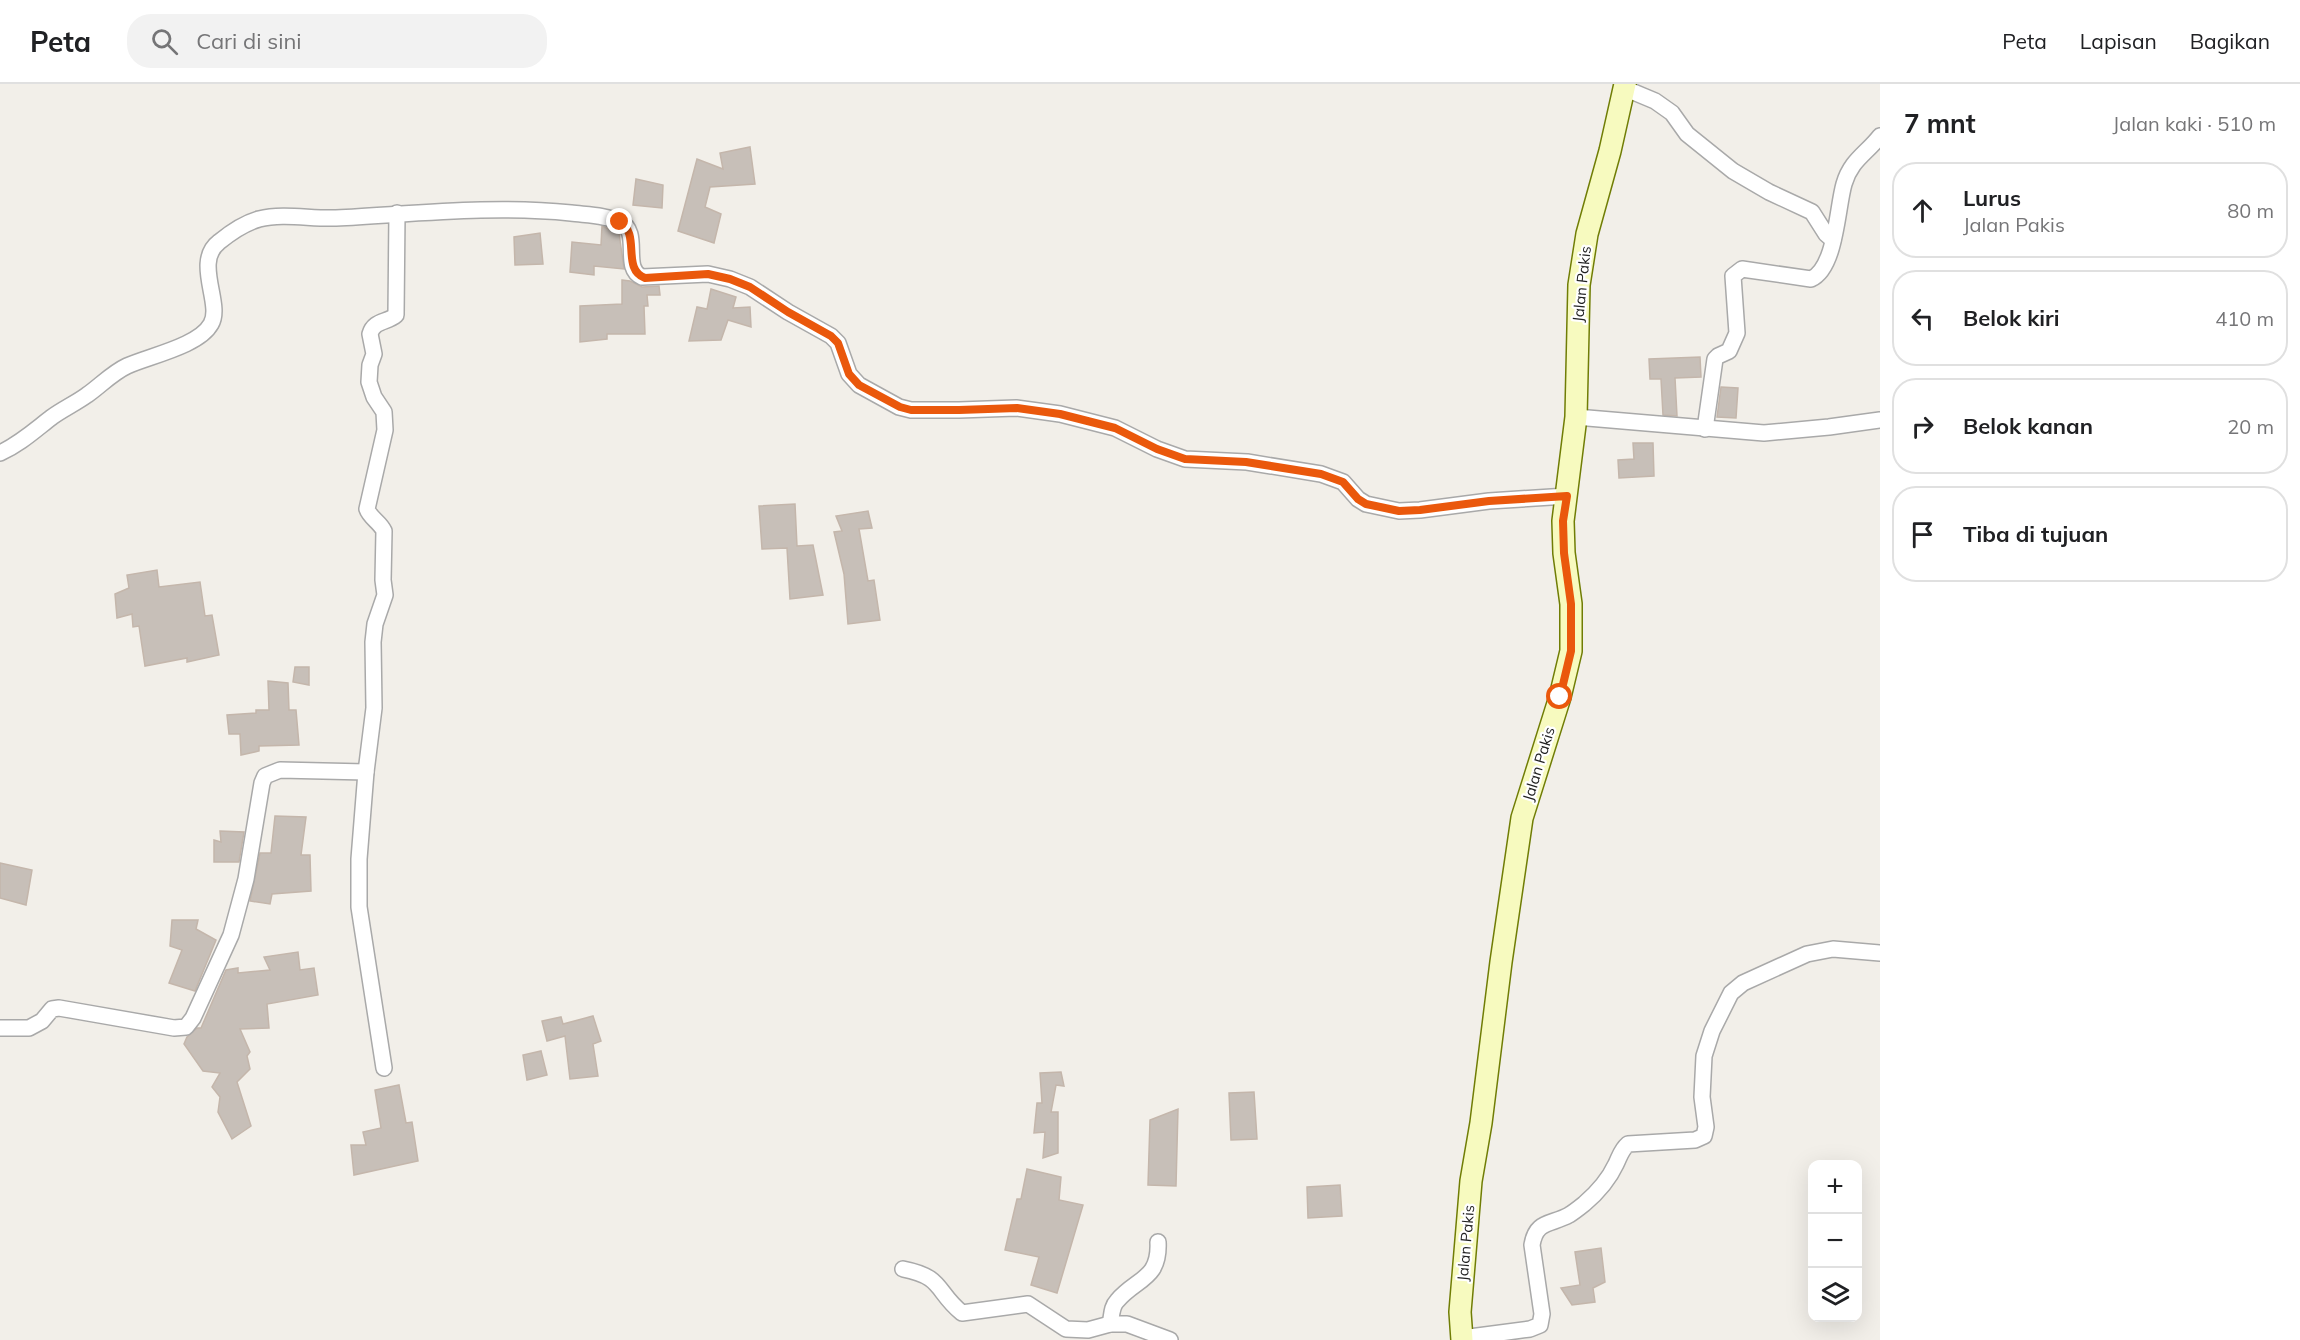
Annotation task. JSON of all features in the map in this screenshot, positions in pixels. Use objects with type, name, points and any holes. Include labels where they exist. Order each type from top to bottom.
[{"type":"street","points":[[1624,86],[1655,101],[1672,113],[1687,134],[1733,171],[1769,192],[1812,212],[1826,234],[1833,240]]},
{"type":"street","name":"Jalan Pakis","points":[[1462,1339],[1460,1312],[1470,1181],[1481,1123],[1522,818],[1560,697],[1571,651],[1571,604],[1563,521],[1576,417],[1579,285],[1587,234],[1610,151],[1624,86]]},
{"type":"street","points":[[1705,429],[1715,359],[1729,351],[1737,333],[1733,283],[1737,271],[1747,268],[1811,279],[1819,274],[1825,265],[1833,240],[1845,182],[1860,156],[1880,136]]},
{"type":"street","points":[[0,453],[14,447],[52,417],[126,367],[172,350],[207,329],[212,324],[213,314],[208,264],[210,255],[218,242],[243,226],[257,220],[280,216],[335,218],[397,213],[534,209],[610,218],[626,225],[630,232],[633,268],[638,275],[645,278],[708,274],[750,287],[831,336],[838,343],[849,374],[859,385],[900,407],[911,410],[1017,408],[1060,414],[1115,428],[1157,449],[1185,459],[1246,462],[1321,474],[1343,482],[1358,499],[1366,504],[1399,511],[1489,501],[1567,496]]},
{"type":"street","points":[[384,1068],[359,908],[359,859],[374,708],[373,642],[375,624],[385,595],[384,531],[369,516],[366,509],[386,430],[384,412],[374,397],[369,382],[370,365],[374,354],[370,334],[375,325],[396,315],[397,213]]},
{"type":"street","points":[[1576,417],[1764,432],[1829,428],[1880,420]]},
{"type":"street","points":[[0,1028],[29,1028],[42,1022],[49,1011],[55,1008],[174,1028],[186,1027],[194,1018],[231,935],[246,879],[265,776],[280,770],[366,772]]},
{"type":"street","points":[[1462,1339],[1530,1329],[1540,1325],[1542,1314],[1532,1245],[1534,1235],[1538,1228],[1568,1216],[1593,1195],[1601,1187],[1628,1144],[1695,1140],[1704,1136],[1706,1127],[1702,1097],[1704,1056],[1712,1031],[1731,993],[1743,983],[1807,954],[1833,949],[1880,953]]},
{"type":"street","points":[[1110,1324],[1113,1307],[1117,1300],[1143,1280],[1157,1263],[1158,1242]]},
{"type":"street","points":[[903,1269],[926,1275],[935,1281],[962,1313],[1028,1304],[1066,1329],[1084,1335],[1110,1324],[1126,1324],[1170,1340]]},
{"type":"building","points":[[750,147],[755,184],[710,187],[705,207],[721,214],[714,243],[678,231],[697,159],[723,169],[720,153]]},
{"type":"building","points":[[636,179],[663,185],[662,208],[633,205]]},
{"type":"building","points":[[602,226],[619,233],[624,269],[594,266],[594,275],[570,272],[572,242],[601,245]]},
{"type":"building","points":[[540,233],[543,264],[515,265],[514,237]]},
{"type":"building","points":[[622,280],[642,287],[659,286],[660,295],[647,295],[648,306],[644,306],[645,334],[607,334],[607,339],[580,342],[580,306],[622,304]]},
{"type":"building","points":[[711,289],[736,297],[733,308],[750,307],[751,327],[728,320],[721,340],[689,341],[697,307],[707,309]]},
{"type":"building","points":[[1700,357],[1701,377],[1675,378],[1677,416],[1663,415],[1661,379],[1650,379],[1649,359]]},
{"type":"building","points":[[1721,387],[1738,388],[1736,418],[1717,417]]},
{"type":"building","points":[[1633,443],[1653,443],[1654,476],[1619,478],[1618,460],[1634,459]]},
{"type":"building","points":[[795,504],[797,546],[813,545],[823,595],[790,599],[787,548],[762,549],[759,506]]},
{"type":"building","points":[[868,511],[872,528],[859,529],[868,581],[874,580],[880,620],[848,624],[844,574],[834,532],[842,531],[836,516]]},
{"type":"building","points":[[157,570],[159,587],[200,582],[205,616],[212,615],[219,655],[187,662],[187,658],[145,666],[139,626],[133,627],[132,614],[117,618],[115,594],[129,588],[127,575]]},
{"type":"building","points":[[295,667],[309,667],[309,685],[293,682]]},
{"type":"building","points":[[268,681],[288,683],[289,710],[296,710],[299,745],[259,746],[259,751],[241,755],[240,734],[229,734],[227,715],[269,710]]},
{"type":"building","points":[[275,816],[306,817],[301,855],[310,855],[311,891],[272,894],[270,904],[250,901],[260,853],[271,853]]},
{"type":"building","points":[[220,831],[244,832],[239,862],[214,862],[214,840],[221,842]]},
{"type":"building","points":[[0,863],[32,870],[26,905],[0,898]]},
{"type":"building","points":[[172,920],[198,920],[196,929],[216,940],[195,991],[169,983],[182,950],[170,946]]},
{"type":"building","points":[[298,952],[300,970],[314,968],[318,995],[267,1004],[269,1028],[240,1029],[250,1052],[247,1056],[250,1069],[237,1082],[251,1126],[232,1139],[218,1112],[220,1097],[212,1087],[220,1073],[203,1071],[184,1044],[187,1037],[197,1028],[201,1028],[226,970],[238,968],[238,973],[270,970],[264,957]]},
{"type":"building","points":[[593,1016],[601,1041],[593,1044],[598,1076],[570,1079],[565,1036],[547,1041],[542,1021],[561,1017],[563,1024]]},
{"type":"building","points":[[541,1051],[547,1075],[527,1080],[523,1055]]},
{"type":"building","points":[[1061,1072],[1064,1086],[1056,1085],[1051,1112],[1058,1112],[1058,1153],[1043,1158],[1045,1132],[1034,1133],[1037,1103],[1042,1103],[1040,1073]]},
{"type":"building","points":[[399,1085],[406,1123],[412,1122],[418,1161],[354,1175],[351,1145],[366,1145],[363,1132],[381,1128],[375,1090]]},
{"type":"building","points":[[1254,1092],[1257,1139],[1231,1140],[1229,1093]]},
{"type":"building","points":[[1178,1109],[1176,1186],[1148,1185],[1150,1120]]},
{"type":"building","points":[[1027,1169],[1061,1177],[1059,1200],[1083,1205],[1057,1293],[1031,1285],[1039,1257],[1005,1250],[1017,1199],[1021,1199]]},
{"type":"building","points":[[1340,1185],[1342,1216],[1308,1218],[1307,1187]]},
{"type":"building","points":[[1601,1248],[1605,1282],[1593,1288],[1595,1302],[1572,1305],[1561,1288],[1580,1285],[1575,1252]]},
{"type":"route","points":[[620,222],[626,225],[630,232],[633,268],[638,275],[645,278],[708,274],[750,287],[831,336],[838,343],[849,374],[859,385],[900,407],[911,410],[1017,408],[1089,420],[1115,428],[1157,449],[1185,459],[1246,462],[1321,474],[1343,482],[1358,499],[1366,504],[1399,511],[1489,501],[1567,496],[1563,521],[1564,553],[1571,604],[1571,651],[1560,697]]}]
